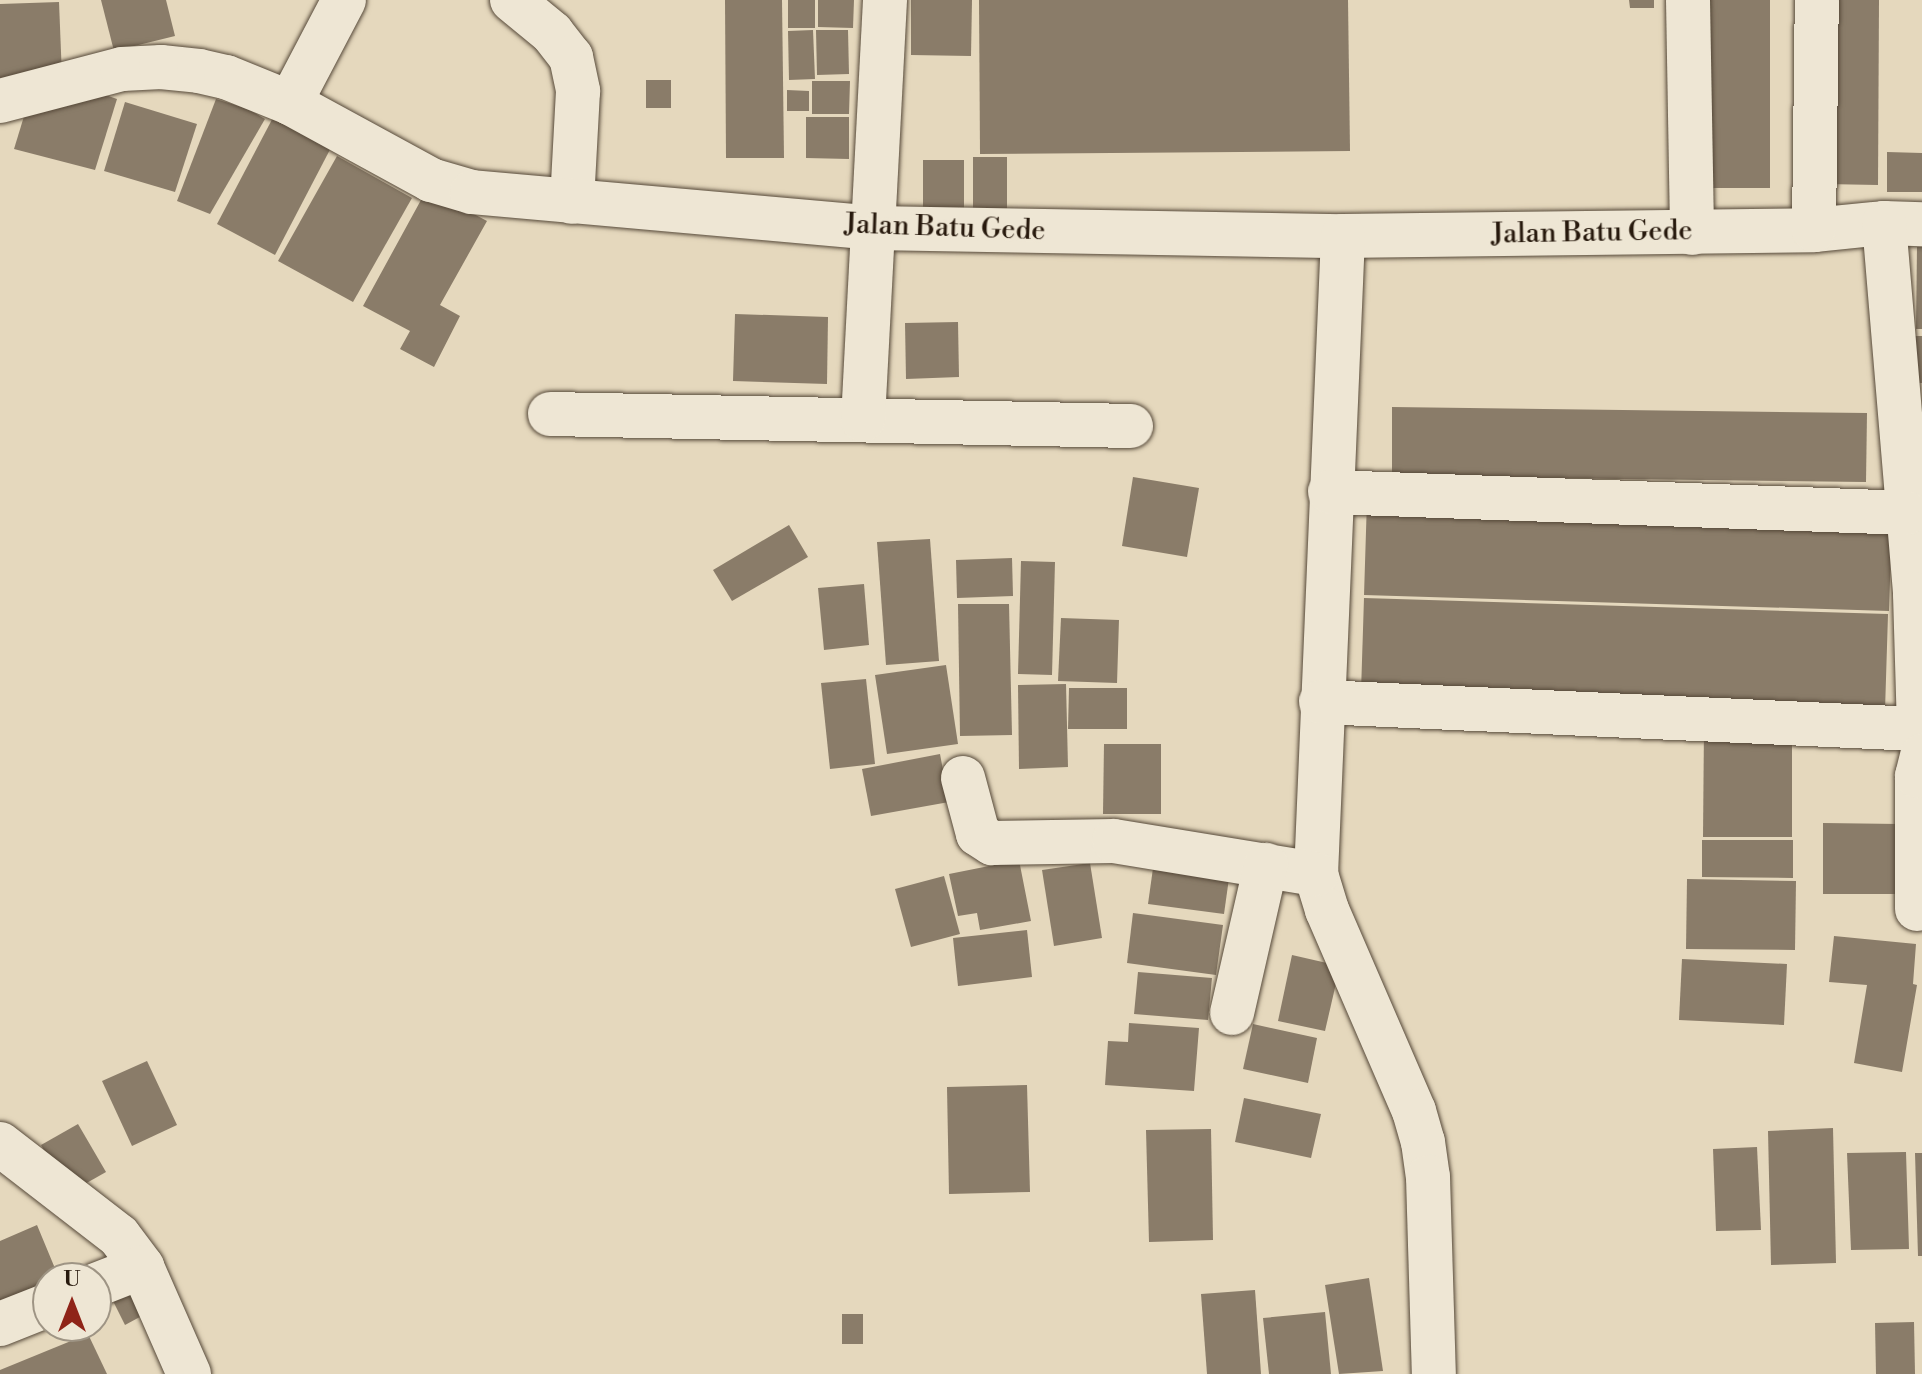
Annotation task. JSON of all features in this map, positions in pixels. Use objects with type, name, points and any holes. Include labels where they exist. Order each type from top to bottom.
[{"type":"street","points":[[290,103],[344,0]]},
{"type":"street","points":[[512,0],[552,33],[571,57],[578,91],[572,202]]},
{"type":"street","points":[[863,420],[885,0]]},
{"type":"street","points":[[1688,0],[1692,233]]},
{"type":"street","points":[[1814,230],[1817,0]]},
{"type":"street","name":"Jalan Batu Gede","points":[[0,101],[122,69],[161,67],[226,77],[290,103],[431,180],[472,192],[873,228],[1343,236],[1692,233],[1814,230],[1903,223]]},
{"type":"street","points":[[1903,223],[1907,513],[1918,594],[1921,741],[1917,776],[1917,909]]},
{"type":"street","points":[[1343,236],[1316,874],[1327,910],[1414,1111],[1423,1142],[1428,1177],[1434,1374]]},
{"type":"street","points":[[550,414],[1131,426]]},
{"type":"street","points":[[1330,492],[1907,513]]},
{"type":"street","points":[[1321,702],[1921,741]]},
{"type":"street","points":[[963,778],[978,834],[983,841],[1114,841],[1316,874]]},
{"type":"street","points":[[1232,1013],[1266,865]]},
{"type":"street","points":[[0,1144],[119,1236],[142,1267],[189,1374]]},
{"type":"street","points":[[112,1279],[142,1267]]},
{"type":"street","points":[[0,1324],[32,1311]]},
{"type":"building","points":[[101,0],[166,0],[175,36],[114,51]]},
{"type":"building","points":[[725,0],[782,0],[784,158],[726,158]]},
{"type":"building","points":[[788,0],[815,0],[815,28],[788,28]]},
{"type":"building","points":[[818,0],[854,0],[853,28],[818,27]]},
{"type":"building","points":[[911,0],[972,0],[971,56],[911,55]]},
{"type":"building","points":[[979,0],[1348,0],[1350,151],[980,154]]},
{"type":"building","points":[[1629,0],[1654,0],[1654,8],[1630,8]]},
{"type":"building","points":[[1698,0],[1770,0],[1770,188],[1698,188]]},
{"type":"building","points":[[1826,0],[1879,0],[1878,185],[1825,184]]},
{"type":"building","points":[[59,2],[62,77],[0,80],[0,4]]},
{"type":"building","points":[[813,30],[815,79],[789,80],[788,31]]},
{"type":"building","points":[[816,30],[848,30],[849,74],[817,75]]},
{"type":"building","points":[[646,80],[671,80],[671,108],[646,108]]},
{"type":"building","points":[[812,81],[850,81],[849,114],[812,114]]},
{"type":"building","points":[[787,90],[809,91],[809,111],[787,111]]},
{"type":"building","points":[[94,91],[117,99],[95,170],[14,149],[25,113]]},
{"type":"building","points":[[216,99],[248,109],[265,119],[210,214],[177,201]]},
{"type":"building","points":[[125,102],[197,124],[175,192],[104,171]]},
{"type":"building","points":[[277,110],[335,140],[275,255],[217,224]]},
{"type":"building","points":[[806,117],[849,117],[849,159],[806,158]]},
{"type":"building","points":[[1887,152],[1922,153],[1922,192],[1887,192]]},
{"type":"building","points":[[337,156],[412,198],[353,302],[278,261]]},
{"type":"building","points":[[973,157],[1007,157],[1007,210],[973,210]]},
{"type":"building","points":[[923,160],[964,160],[964,210],[923,210]]},
{"type":"building","points":[[427,189],[487,221],[440,305],[460,316],[434,367],[400,349],[410,331],[363,306]]},
{"type":"building","points":[[1917,247],[1922,247],[1922,329],[1916,329]]},
{"type":"building","points":[[735,314],[828,317],[827,384],[733,381]]},
{"type":"building","points":[[958,322],[959,377],[906,379],[905,323]]},
{"type":"building","points":[[1910,336],[1922,336],[1922,383],[1911,383]]},
{"type":"building","points":[[1392,407],[1867,413],[1866,482],[1392,476]]},
{"type":"building","points":[[1133,477],[1199,488],[1187,557],[1122,546]]},
{"type":"building","points":[[1367,499],[1892,517],[1889,611],[1364,595]]},
{"type":"building","points":[[789,525],[808,557],[732,601],[713,570]]},
{"type":"building","points":[[930,539],[939,661],[886,665],[877,542]]},
{"type":"building","points":[[1012,558],[1013,596],[957,598],[956,560]]},
{"type":"building","points":[[1021,561],[1055,562],[1052,675],[1018,674]]},
{"type":"building","points":[[864,584],[869,645],[824,650],[818,588]]},
{"type":"building","points":[[1364,598],[1888,614],[1885,710],[1361,692]]},
{"type":"building","points":[[958,604],[1009,604],[1012,735],[960,736]]},
{"type":"building","points":[[1061,618],[1119,620],[1117,683],[1058,681]]},
{"type":"building","points":[[946,665],[958,744],[887,754],[875,675]]},
{"type":"building","points":[[866,679],[875,764],[830,769],[821,683]]},
{"type":"building","points":[[1066,684],[1068,767],[1019,769],[1018,685]]},
{"type":"building","points":[[1069,688],[1127,688],[1127,729],[1068,729]]},
{"type":"building","points":[[1704,726],[1792,726],[1792,837],[1703,837]]},
{"type":"building","points":[[1104,744],[1161,744],[1161,814],[1103,814]]},
{"type":"building","points":[[940,754],[949,802],[871,816],[862,769]]},
{"type":"building","points":[[1823,823],[1899,824],[1898,894],[1823,894]]},
{"type":"building","points":[[1702,840],[1793,840],[1793,878],[1702,877]]},
{"type":"building","points":[[1019,860],[1031,921],[980,930],[977,913],[958,916],[949,874]]},
{"type":"building","points":[[1154,861],[1230,871],[1224,914],[1148,904]]},
{"type":"building","points":[[1090,863],[1102,938],[1054,946],[1042,870]]},
{"type":"building","points":[[944,876],[960,934],[911,947],[895,889]]},
{"type":"building","points":[[1687,879],[1796,881],[1795,950],[1686,949]]},
{"type":"building","points":[[1133,913],[1223,925],[1216,975],[1127,963]]},
{"type":"building","points":[[1027,930],[1032,977],[958,986],[953,938]]},
{"type":"building","points":[[1834,936],[1916,944],[1913,984],[1917,985],[1902,1072],[1854,1063],[1867,985],[1829,982]]},
{"type":"building","points":[[1292,955],[1340,966],[1325,1031],[1278,1021]]},
{"type":"building","points":[[1682,959],[1787,964],[1784,1025],[1679,1020]]},
{"type":"building","points":[[1138,972],[1212,978],[1208,1020],[1134,1014]]},
{"type":"building","points":[[1129,1023],[1199,1028],[1194,1091],[1105,1085],[1108,1041],[1128,1042]]},
{"type":"building","points":[[1253,1024],[1317,1038],[1308,1083],[1243,1069]]},
{"type":"building","points":[[147,1061],[177,1125],[132,1146],[102,1081]]},
{"type":"building","points":[[1027,1085],[1030,1192],[949,1194],[947,1087]]},
{"type":"building","points":[[1244,1098],[1321,1114],[1311,1158],[1235,1142]]},
{"type":"building","points":[[78,1124],[106,1172],[69,1193],[41,1145]]},
{"type":"building","points":[[1833,1128],[1836,1263],[1771,1265],[1768,1131]]},
{"type":"building","points":[[1211,1129],[1213,1240],[1149,1242],[1146,1130]]},
{"type":"building","points":[[1757,1147],[1761,1230],[1716,1231],[1713,1149]]},
{"type":"building","points":[[1906,1152],[1909,1249],[1851,1250],[1847,1153]]},
{"type":"building","points":[[1915,1153],[1922,1153],[1922,1256],[1918,1256]]},
{"type":"building","points":[[37,1225],[52,1262],[32,1262],[32,1298],[0,1311],[0,1241]]},
{"type":"building","points":[[131,1278],[149,1312],[125,1325],[112,1299],[112,1287]]},
{"type":"building","points":[[1369,1278],[1383,1371],[1339,1374],[1325,1285]]},
{"type":"building","points":[[1255,1290],[1261,1374],[1207,1374],[1201,1294]]},
{"type":"building","points":[[1325,1312],[1331,1374],[1269,1374],[1263,1318]]},
{"type":"building","points":[[842,1314],[863,1314],[863,1344],[842,1344]]},
{"type":"building","points":[[1914,1322],[1915,1374],[1876,1374],[1875,1323]]},
{"type":"building","points":[[68,1342],[92,1342],[107,1374],[0,1374],[0,1370]]}]
